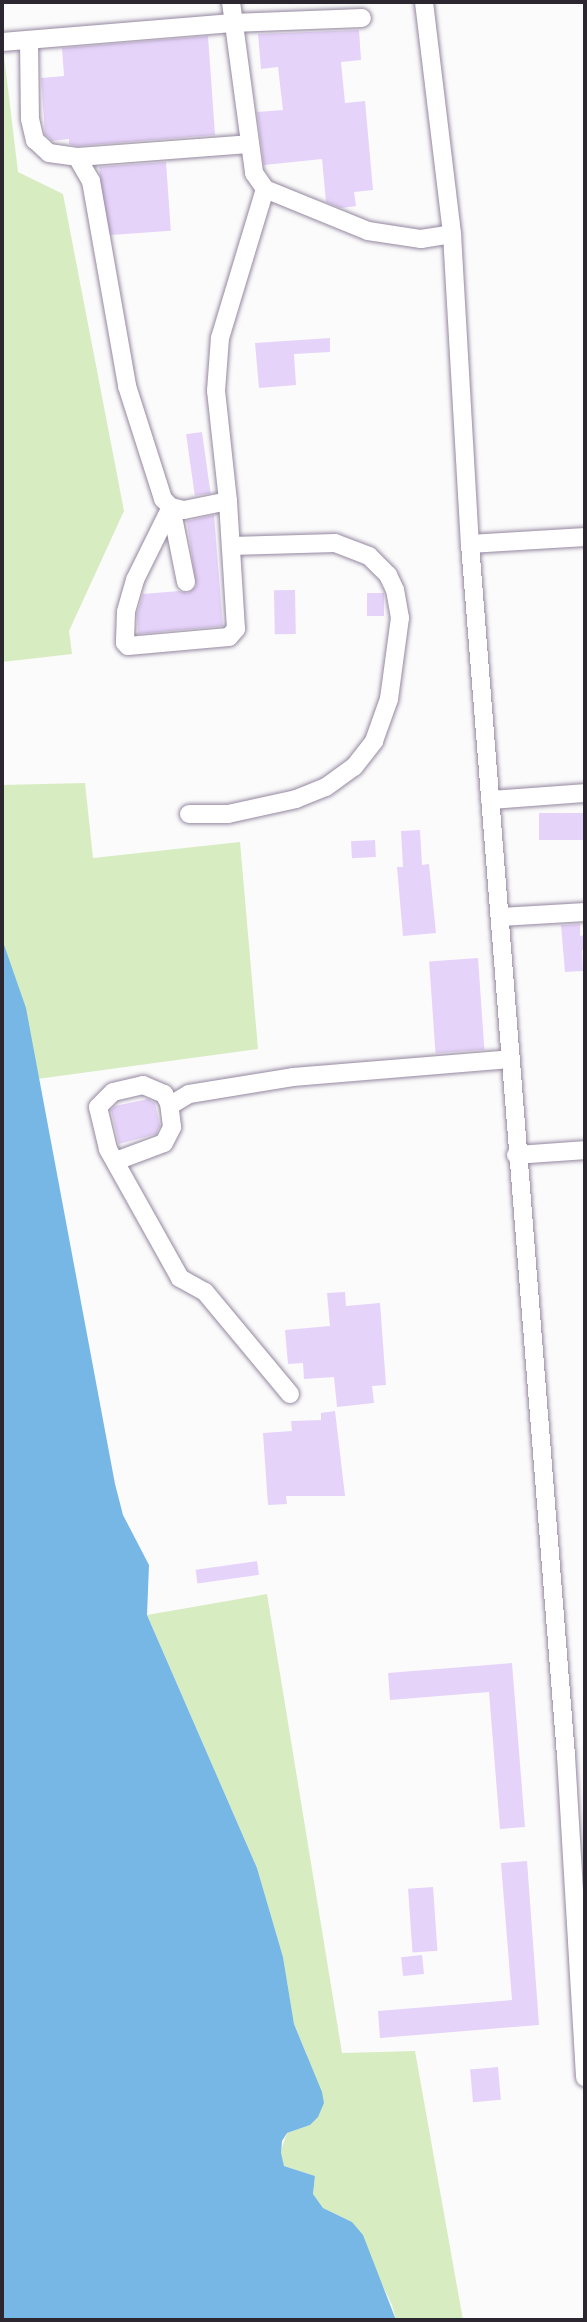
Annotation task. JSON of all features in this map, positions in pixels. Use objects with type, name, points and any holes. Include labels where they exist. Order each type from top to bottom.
[{"type":"street","points":[[230,2],[254,173],[265,189],[368,231],[421,239],[452,234]]},
{"type":"street","points":[[424,2],[452,234],[470,544],[501,917],[516,1155],[566,1756],[585,2077]]},
{"type":"street","points":[[2,42],[232,23],[362,18]]},
{"type":"street","points":[[29,41],[30,119],[35,140],[49,153],[77,157],[250,144]]},
{"type":"street","points":[[77,157],[91,181],[127,386],[163,499],[171,507],[184,510],[228,501]]},
{"type":"street","points":[[171,507],[135,580],[122,640],[128,646],[229,637],[236,629],[228,501],[216,391],[220,338],[265,189]]},
{"type":"street","points":[[171,507],[186,582]]},
{"type":"street","points":[[470,544],[585,537]]},
{"type":"street","points":[[189,814],[228,814],[296,799],[326,787],[354,767],[374,741],[391,685],[400,618],[395,590],[388,575],[369,556],[335,543],[231,546]]},
{"type":"street","points":[[490,800],[585,793]]},
{"type":"street","points":[[501,917],[585,912]]},
{"type":"street","points":[[169,1102],[174,1103],[189,1094],[293,1077],[510,1059]]},
{"type":"street","points":[[116,1161],[164,1143],[172,1127],[169,1102],[164,1094],[143,1085],[113,1092],[98,1107],[108,1149],[180,1278],[205,1292],[290,1394]]},
{"type":"street","points":[[516,1155],[585,1150]]},
{"type":"green space","points":[[2,39],[18,172],[63,194],[124,511],[69,631],[72,654],[2,662]]},
{"type":"green space","points":[[85,783],[93,858],[240,842],[258,1049],[37,1079],[33,1046],[2,939],[2,785]]},
{"type":"green space","points":[[267,1594],[342,2053],[415,2051],[463,2320],[396,2320],[392,2305],[352,2222],[323,2208],[313,2194],[315,2176],[284,2166],[280,2153],[287,2133],[310,2125],[307,2055],[294,2024],[283,1957],[257,1868],[147,1615]]},
{"type":"water","points":[[2,939],[26,1008],[115,1484],[123,1515],[149,1565],[147,1615],[257,1868],[283,1957],[294,2024],[322,2092],[324,2103],[318,2117],[310,2125],[287,2133],[282,2141],[284,2166],[315,2176],[313,2194],[323,2208],[352,2222],[363,2235],[396,2320],[2,2320]]},
{"type":"building","points":[[359,30],[361,60],[341,62],[345,103],[365,101],[373,190],[354,192],[356,206],[341,208],[326,202],[322,159],[264,165],[257,112],[283,110],[278,67],[261,69],[258,34]]},
{"type":"building","points":[[208,36],[215,135],[77,146],[69,144],[69,139],[52,141],[45,134],[41,78],[64,76],[62,48]]},
{"type":"building","points":[[166,162],[171,231],[104,236],[99,167]]},
{"type":"building","points":[[330,338],[330,352],[294,354],[296,385],[259,388],[255,343]]},
{"type":"building","points":[[202,432],[211,493],[195,496],[186,434]]},
{"type":"building","points":[[214,515],[223,626],[138,634],[137,614],[143,594],[179,591],[188,593],[196,586],[187,521]]},
{"type":"building","points":[[274,590],[295,590],[296,634],[275,634]]},
{"type":"building","points":[[367,593],[384,593],[384,616],[367,616]]},
{"type":"building","points":[[539,813],[585,813],[585,840],[539,840]]},
{"type":"building","points":[[420,830],[422,865],[429,864],[436,933],[403,936],[397,867],[403,867],[401,831]]},
{"type":"building","points":[[375,840],[376,857],[352,858],[351,841]]},
{"type":"building","points":[[580,924],[580,936],[585,935],[585,950],[582,950],[583,971],[565,972],[561,925]]},
{"type":"building","points":[[478,958],[484,1050],[436,1053],[429,961]]},
{"type":"building","points":[[148,1099],[155,1103],[160,1126],[156,1134],[119,1144],[111,1110],[115,1106]]},
{"type":"building","points":[[345,1292],[346,1306],[380,1303],[386,1385],[372,1386],[374,1403],[337,1407],[334,1377],[304,1379],[303,1363],[288,1364],[285,1330],[330,1326],[327,1293]]},
{"type":"building","points":[[335,1411],[345,1496],[286,1496],[287,1504],[268,1505],[263,1433],[292,1431],[291,1421],[321,1420],[321,1413]]},
{"type":"building","points":[[257,1561],[259,1575],[198,1583],[196,1570]]},
{"type":"building","points":[[512,1663],[525,1827],[500,1829],[489,1692],[390,1700],[388,1673]]},
{"type":"building","points":[[527,1861],[539,2025],[380,2038],[378,2011],[512,2000],[501,1863]]},
{"type":"building","points":[[433,1887],[437,1951],[413,1953],[408,1889]]},
{"type":"building","points":[[422,1955],[424,1974],[403,1976],[401,1957]]},
{"type":"building","points":[[498,2067],[501,2100],[473,2102],[470,2069]]}]
